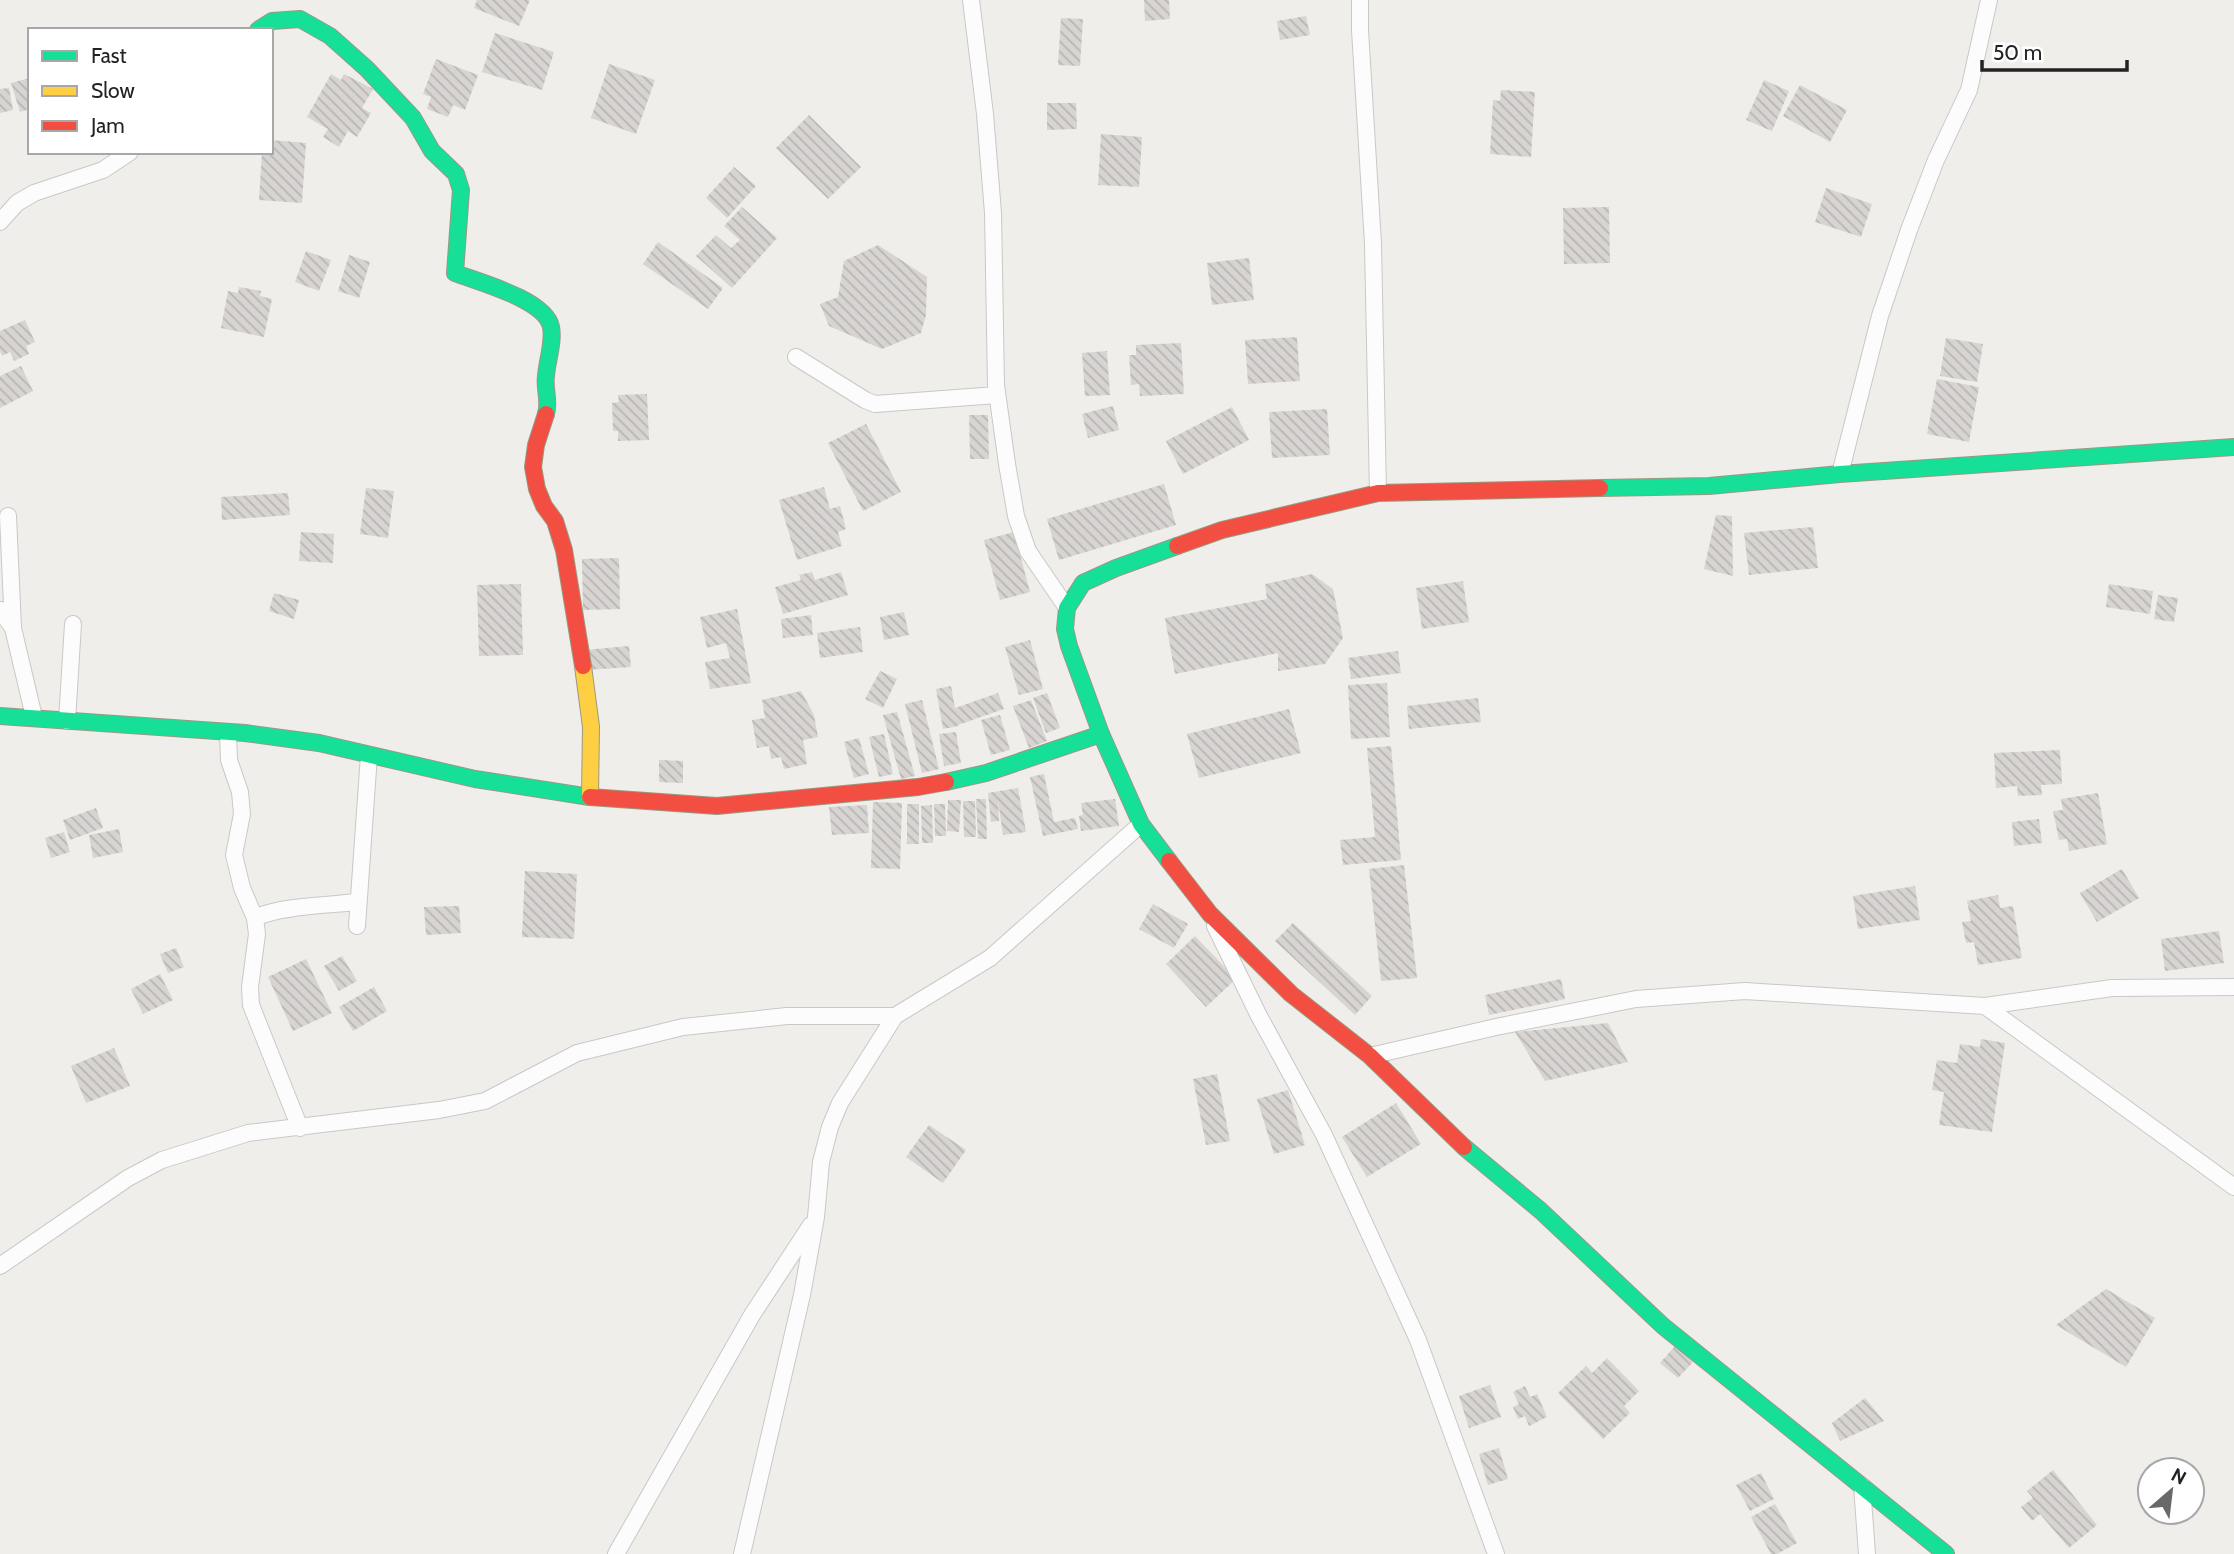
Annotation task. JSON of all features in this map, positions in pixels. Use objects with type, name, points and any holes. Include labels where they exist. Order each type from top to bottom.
[{"type":"street","points":[[971,0],[985,114],[993,213],[997,395],[1014,503],[1028,551],[1067,608]]},
{"type":"street","points":[[1360,0],[1360,43],[1373,244],[1378,493]]},
{"type":"street","points":[[1839,474],[1880,316],[1936,160],[1969,90],[1989,0]]},
{"type":"street","points":[[261,28],[272,21],[299,19],[330,36],[368,69],[412,118],[432,151],[456,174],[461,190],[455,273],[523,299],[547,315],[552,329],[545,380],[548,407],[536,445],[533,467],[537,489],[544,506],[555,521],[564,550],[581,646],[591,727],[590,797]]},
{"type":"street","points":[[0,222],[17,203],[34,193],[103,170],[127,154]]},
{"type":"street","points":[[796,357],[865,400],[876,404],[997,395]]},
{"type":"street","points":[[1946,1554],[1664,1326],[1541,1212],[1450,1135],[1370,1056],[1291,994],[1210,914],[1141,824],[1101,734],[1069,646],[1065,629],[1067,608],[1083,583],[1116,568],[1222,530],[1378,493],[1709,486],[1839,474],[2234,447]]},
{"type":"street","points":[[8,516],[13,628],[34,716]]},
{"type":"street","points":[[0,610],[13,628]]},
{"type":"street","points":[[67,721],[73,624]]},
{"type":"street","points":[[0,716],[34,716],[67,721],[228,732],[319,743],[475,779],[590,797],[717,806],[918,787],[986,773],[1101,734]]},
{"type":"street","points":[[228,732],[229,760],[240,792],[242,814],[234,855],[242,888],[255,918],[257,934],[250,987],[251,1005],[299,1128]]},
{"type":"street","points":[[357,926],[369,755]]},
{"type":"street","points":[[742,1554],[802,1295],[816,1217],[821,1162],[830,1127],[840,1103],[895,1016],[990,958],[1141,824]]},
{"type":"street","points":[[255,918],[264,914],[358,902]]},
{"type":"street","points":[[1210,914],[1259,1016],[1324,1136],[1418,1340],[1496,1554]]},
{"type":"street","points":[[1370,1056],[1636,999],[1745,991],[1985,1006],[2112,988],[2234,986]]},
{"type":"street","points":[[1985,1006],[2234,1187]]},
{"type":"street","points":[[0,1266],[128,1178],[162,1160],[248,1133],[439,1110],[485,1101],[577,1053],[683,1027],[787,1016],[895,1016]]},
{"type":"street","points":[[616,1554],[752,1315],[816,1217]]},
{"type":"street","points":[[1862,1486],[1867,1554]]},
{"type":"building","points":[[477,0],[530,0],[519,26],[474,8]]},
{"type":"building","points":[[1144,0],[1169,0],[1170,19],[1145,21]]},
{"type":"building","points":[[1306,16],[1310,35],[1280,40],[1277,21]]},
{"type":"building","points":[[1061,18],[1083,19],[1080,66],[1058,65]]},
{"type":"building","points":[[495,33],[554,52],[542,90],[482,72]]},
{"type":"building","points":[[436,59],[478,75],[465,110],[453,105],[448,117],[427,109],[431,97],[423,94]]},
{"type":"building","points":[[609,64],[655,80],[636,134],[591,118]]},
{"type":"building","points":[[331,74],[341,80],[344,74],[373,89],[362,108],[371,113],[357,137],[348,131],[339,147],[323,137],[328,129],[307,117]]},
{"type":"building","points":[[28,79],[28,110],[20,112],[11,83]]},
{"type":"building","points":[[1764,80],[1789,91],[1772,131],[1746,120]]},
{"type":"building","points":[[1800,85],[1847,110],[1830,142],[1783,116]]},
{"type":"building","points":[[9,88],[13,110],[0,113],[0,89]]},
{"type":"building","points":[[1501,90],[1535,92],[1531,157],[1490,154],[1493,100],[1500,101]]},
{"type":"building","points":[[1047,103],[1076,103],[1077,129],[1047,130]]},
{"type":"building","points":[[809,115],[861,167],[828,199],[776,148]]},
{"type":"building","points":[[1101,134],[1142,137],[1139,187],[1098,185]]},
{"type":"building","points":[[273,140],[306,143],[302,203],[259,200],[262,154],[273,154]]},
{"type":"building","points":[[734,167],[756,186],[727,218],[706,198]]},
{"type":"building","points":[[1826,188],[1872,204],[1861,237],[1815,222]]},
{"type":"building","points":[[742,207],[777,238],[732,288],[696,256],[716,235],[731,248],[740,240],[724,226]]},
{"type":"building","points":[[1609,207],[1610,263],[1564,264],[1563,208]]},
{"type":"building","points":[[658,242],[723,288],[708,309],[643,264]]},
{"type":"building","points":[[878,245],[927,277],[926,315],[921,333],[882,349],[829,326],[820,304],[838,297],[844,261]]},
{"type":"building","points":[[306,251],[331,260],[319,291],[295,282]]},
{"type":"building","points":[[349,255],[370,262],[359,298],[338,291]]},
{"type":"building","points":[[1249,258],[1254,300],[1212,305],[1207,263]]},
{"type":"building","points":[[239,287],[261,291],[260,296],[272,299],[264,337],[221,328],[228,291],[238,293]]},
{"type":"building","points":[[25,320],[35,342],[26,346],[29,354],[14,361],[10,352],[2,356],[0,331]]},
{"type":"building","points":[[1297,337],[1300,381],[1248,384],[1245,340]]},
{"type":"building","points":[[1946,338],[1983,344],[1977,382],[1940,376]]},
{"type":"building","points":[[1181,343],[1184,394],[1140,396],[1139,384],[1131,385],[1129,355],[1136,355],[1136,345]]},
{"type":"building","points":[[1107,351],[1110,395],[1085,396],[1082,353]]},
{"type":"building","points":[[21,366],[33,391],[0,408],[0,376]]},
{"type":"building","points":[[1937,379],[1979,387],[1969,442],[1927,434]]},
{"type":"building","points":[[647,394],[649,440],[618,441],[618,431],[613,431],[612,403],[619,402],[618,395]]},
{"type":"building","points":[[1113,406],[1119,430],[1088,438],[1082,414]]},
{"type":"building","points":[[1232,407],[1249,440],[1183,474],[1166,441]]},
{"type":"building","points":[[1327,409],[1330,455],[1272,458],[1269,412]]},
{"type":"building","points":[[969,415],[988,415],[989,459],[970,459]]},
{"type":"building","points":[[866,424],[901,492],[863,511],[828,443]]},
{"type":"building","points":[[1164,484],[1176,525],[1059,560],[1047,519]]},
{"type":"building","points":[[824,487],[830,509],[840,506],[846,529],[838,532],[842,546],[797,560],[779,500]]},
{"type":"building","points":[[366,488],[394,491],[388,538],[360,534]]},
{"type":"building","points":[[288,493],[290,515],[222,520],[221,497]]},
{"type":"building","points":[[1716,515],[1732,516],[1733,576],[1704,569]]},
{"type":"building","points":[[1813,527],[1818,568],[1749,575],[1744,533]]},
{"type":"building","points":[[301,532],[334,534],[333,563],[299,561]]},
{"type":"building","points":[[1014,532],[1030,592],[1000,600],[984,540]]},
{"type":"building","points":[[619,558],[620,609],[583,610],[582,559]]},
{"type":"building","points":[[812,572],[815,580],[841,572],[848,595],[783,614],[775,587],[801,580],[799,575]]},
{"type":"building","points":[[1312,574],[1333,589],[1343,638],[1325,664],[1278,671],[1278,653],[1175,674],[1165,618],[1267,599],[1265,584]]},
{"type":"building","points":[[1463,581],[1469,622],[1422,629],[1416,588]]},
{"type":"building","points":[[521,584],[523,655],[479,656],[477,585]]},
{"type":"building","points":[[2109,584],[2153,591],[2150,614],[2106,607]]},
{"type":"building","points":[[274,593],[299,600],[294,619],[269,611]]},
{"type":"building","points":[[2158,595],[2178,598],[2174,622],[2154,619]]},
{"type":"building","points":[[737,609],[751,683],[710,689],[705,662],[730,658],[726,643],[707,648],[700,617]]},
{"type":"building","points":[[904,612],[909,635],[884,640],[880,617]]},
{"type":"building","points":[[811,615],[813,635],[783,638],[781,619]]},
{"type":"building","points":[[860,627],[863,652],[820,658],[817,633]]},
{"type":"building","points":[[1030,640],[1043,689],[1019,695],[1005,647]]},
{"type":"building","points":[[629,646],[631,667],[586,670],[584,650]]},
{"type":"building","points":[[1398,651],[1401,673],[1351,679],[1348,658]]},
{"type":"building","points":[[880,671],[897,679],[883,708],[865,699]]},
{"type":"building","points":[[1387,683],[1390,737],[1351,739],[1348,685]]},
{"type":"building","points":[[951,686],[955,708],[998,693],[1004,709],[943,729],[936,689]]},
{"type":"building","points":[[801,691],[814,715],[818,737],[803,740],[807,764],[784,769],[781,757],[771,759],[769,746],[757,748],[752,720],[765,718],[762,700]]},
{"type":"building","points":[[1047,693],[1060,728],[1046,733],[1033,698]]},
{"type":"building","points":[[1478,698],[1481,722],[1409,729],[1407,706]]},
{"type":"building","points":[[922,700],[939,769],[922,773],[905,704]]},
{"type":"building","points":[[1031,700],[1047,741],[1029,748],[1013,706]]},
{"type":"building","points":[[1289,709],[1301,753],[1199,778],[1187,734]]},
{"type":"building","points":[[897,712],[915,776],[901,779],[883,715]]},
{"type":"building","points":[[1000,715],[1010,750],[991,755],[981,720]]},
{"type":"building","points":[[956,732],[961,763],[944,766],[939,734]]},
{"type":"building","points":[[884,734],[893,774],[879,777],[869,737]]},
{"type":"building","points":[[859,738],[869,774],[854,778],[844,742]]},
{"type":"building","points":[[1391,746],[1401,860],[1343,865],[1340,840],[1375,837],[1367,748]]},
{"type":"building","points":[[2060,750],[2062,784],[2041,785],[2042,795],[2018,796],[2017,786],[1996,788],[1994,753]]},
{"type":"building","points":[[659,760],[683,761],[683,783],[659,782]]},
{"type":"building","points":[[1044,774],[1054,822],[1075,818],[1078,829],[1043,836],[1030,777]]},
{"type":"building","points":[[1018,788],[1026,832],[1003,835],[998,801],[999,821],[991,822],[988,793]]},
{"type":"building","points":[[2098,793],[2107,844],[2069,851],[2067,839],[2059,840],[2053,811],[2063,810],[2061,799]]},
{"type":"building","points":[[976,799],[986,799],[987,839],[978,839]]},
{"type":"building","points":[[1115,799],[1119,826],[1081,831],[1081,803]]},
{"type":"building","points":[[948,800],[961,800],[959,832],[947,831]]},
{"type":"building","points":[[963,801],[975,801],[976,837],[964,837]]},
{"type":"building","points":[[873,802],[902,803],[900,869],[871,868]]},
{"type":"building","points":[[907,804],[919,804],[919,844],[907,844]]},
{"type":"building","points":[[934,804],[945,804],[946,836],[935,836]]},
{"type":"building","points":[[867,805],[869,833],[832,835],[829,807]]},
{"type":"building","points":[[932,805],[933,843],[922,843],[921,806]]},
{"type":"building","points":[[96,808],[103,828],[70,840],[63,820]]},
{"type":"building","points":[[2039,819],[2042,843],[2014,846],[2012,822]]},
{"type":"building","points":[[119,829],[123,852],[93,858],[89,835]]},
{"type":"building","points":[[64,832],[70,852],[51,858],[45,838]]},
{"type":"building","points":[[1404,865],[1417,978],[1381,981],[1369,869]]},
{"type":"building","points":[[2122,869],[2139,898],[2097,922],[2080,893]]},
{"type":"building","points":[[525,871],[577,874],[574,939],[522,937]]},
{"type":"building","points":[[1915,886],[1920,920],[1858,929],[1853,896]]},
{"type":"building","points":[[1998,895],[2000,908],[2013,906],[2022,958],[1978,965],[1974,942],[1966,943],[1962,922],[1971,921],[1967,901]]},
{"type":"building","points":[[1153,904],[1188,924],[1174,948],[1139,929]]},
{"type":"building","points":[[459,906],[461,933],[426,935],[424,907]]},
{"type":"building","points":[[1293,923],[1372,996],[1355,1015],[1275,941]]},
{"type":"building","points":[[2219,931],[2224,963],[2165,971],[2161,939]]},
{"type":"building","points":[[1195,936],[1236,979],[1206,1007],[1166,964]]},
{"type":"building","points":[[176,948],[184,967],[168,973],[160,954]]},
{"type":"building","points":[[342,956],[357,981],[339,991],[324,966]]},
{"type":"building","points":[[306,959],[332,1013],[293,1031],[268,977]]},
{"type":"building","points":[[160,974],[173,1000],[143,1014],[131,989]]},
{"type":"building","points":[[1561,979],[1565,999],[1489,1015],[1485,995]]},
{"type":"building","points":[[374,987],[387,1011],[353,1031],[339,1007]]},
{"type":"building","points":[[1608,1023],[1628,1062],[1545,1081],[1515,1032]]},
{"type":"building","points":[[1981,1039],[2005,1043],[1992,1132],[1939,1125],[1944,1092],[1932,1090],[1937,1060],[1957,1063],[1960,1044],[1980,1047]]},
{"type":"building","points":[[114,1048],[130,1086],[86,1103],[71,1066]]},
{"type":"building","points":[[1217,1074],[1230,1141],[1206,1145],[1193,1079]]},
{"type":"building","points":[[1288,1090],[1305,1145],[1274,1154],[1257,1099]]},
{"type":"building","points":[[1396,1103],[1421,1144],[1367,1177],[1342,1137]]},
{"type":"building","points":[[929,1125],[966,1150],[943,1183],[906,1157]]},
{"type":"building","points":[[2106,1289],[2155,1318],[2126,1367],[2056,1325]]},
{"type":"building","points":[[1675,1346],[1693,1362],[1678,1378],[1660,1363]]},
{"type":"building","points":[[1607,1358],[1639,1391],[1624,1406],[1630,1413],[1603,1439],[1558,1393],[1586,1366],[1592,1373]]},
{"type":"building","points":[[1490,1385],[1501,1417],[1469,1428],[1459,1396]]},
{"type":"building","points":[[1525,1386],[1530,1397],[1537,1394],[1547,1417],[1529,1426],[1525,1416],[1518,1419],[1513,1407],[1519,1404],[1513,1392]]},
{"type":"building","points":[[1865,1398],[1884,1421],[1840,1441],[1832,1423]]},
{"type":"building","points":[[1499,1448],[1508,1479],[1488,1485],[1479,1454]]},
{"type":"building","points":[[2053,1470],[2097,1525],[2069,1548],[2040,1514],[2032,1521],[2021,1507],[2033,1498],[2027,1491]]},
{"type":"building","points":[[1761,1473],[1774,1499],[1750,1511],[1736,1485]]},
{"type":"building","points":[[1775,1504],[1797,1543],[1777,1554],[1771,1554],[1751,1517]]},
{"type":"traffic: fast","points":[[261,28],[272,21],[300,19],[330,36],[367,69],[413,118],[432,151],[456,174],[461,190],[455,273],[525,300],[546,317],[552,333],[546,381],[546,414]]},
{"type":"traffic: fast","points":[[1600,488],[1709,486],[1840,474],[2234,447]]},
{"type":"traffic: fast","points":[[1169,861],[1141,824],[1101,734],[1065,629],[1067,608],[1083,583],[1177,546]]},
{"type":"traffic: fast","points":[[0,716],[245,733],[319,743],[475,779],[590,797]]},
{"type":"traffic: fast","points":[[946,782],[986,773],[1101,734]]},
{"type":"traffic: fast","points":[[1464,1147],[1541,1211],[1663,1326],[1946,1554]]},
{"type":"traffic: slow","points":[[583,666],[591,727],[590,797]]},
{"type":"traffic: jam","points":[[546,414],[536,445],[533,467],[537,489],[544,506],[555,521],[564,550],[583,666]]},
{"type":"traffic: jam","points":[[1177,546],[1222,530],[1378,493],[1600,488]]},
{"type":"traffic: jam","points":[[590,797],[717,806],[946,782]]},
{"type":"traffic: jam","points":[[1169,861],[1210,914],[1291,994],[1370,1056],[1464,1147]]}]
